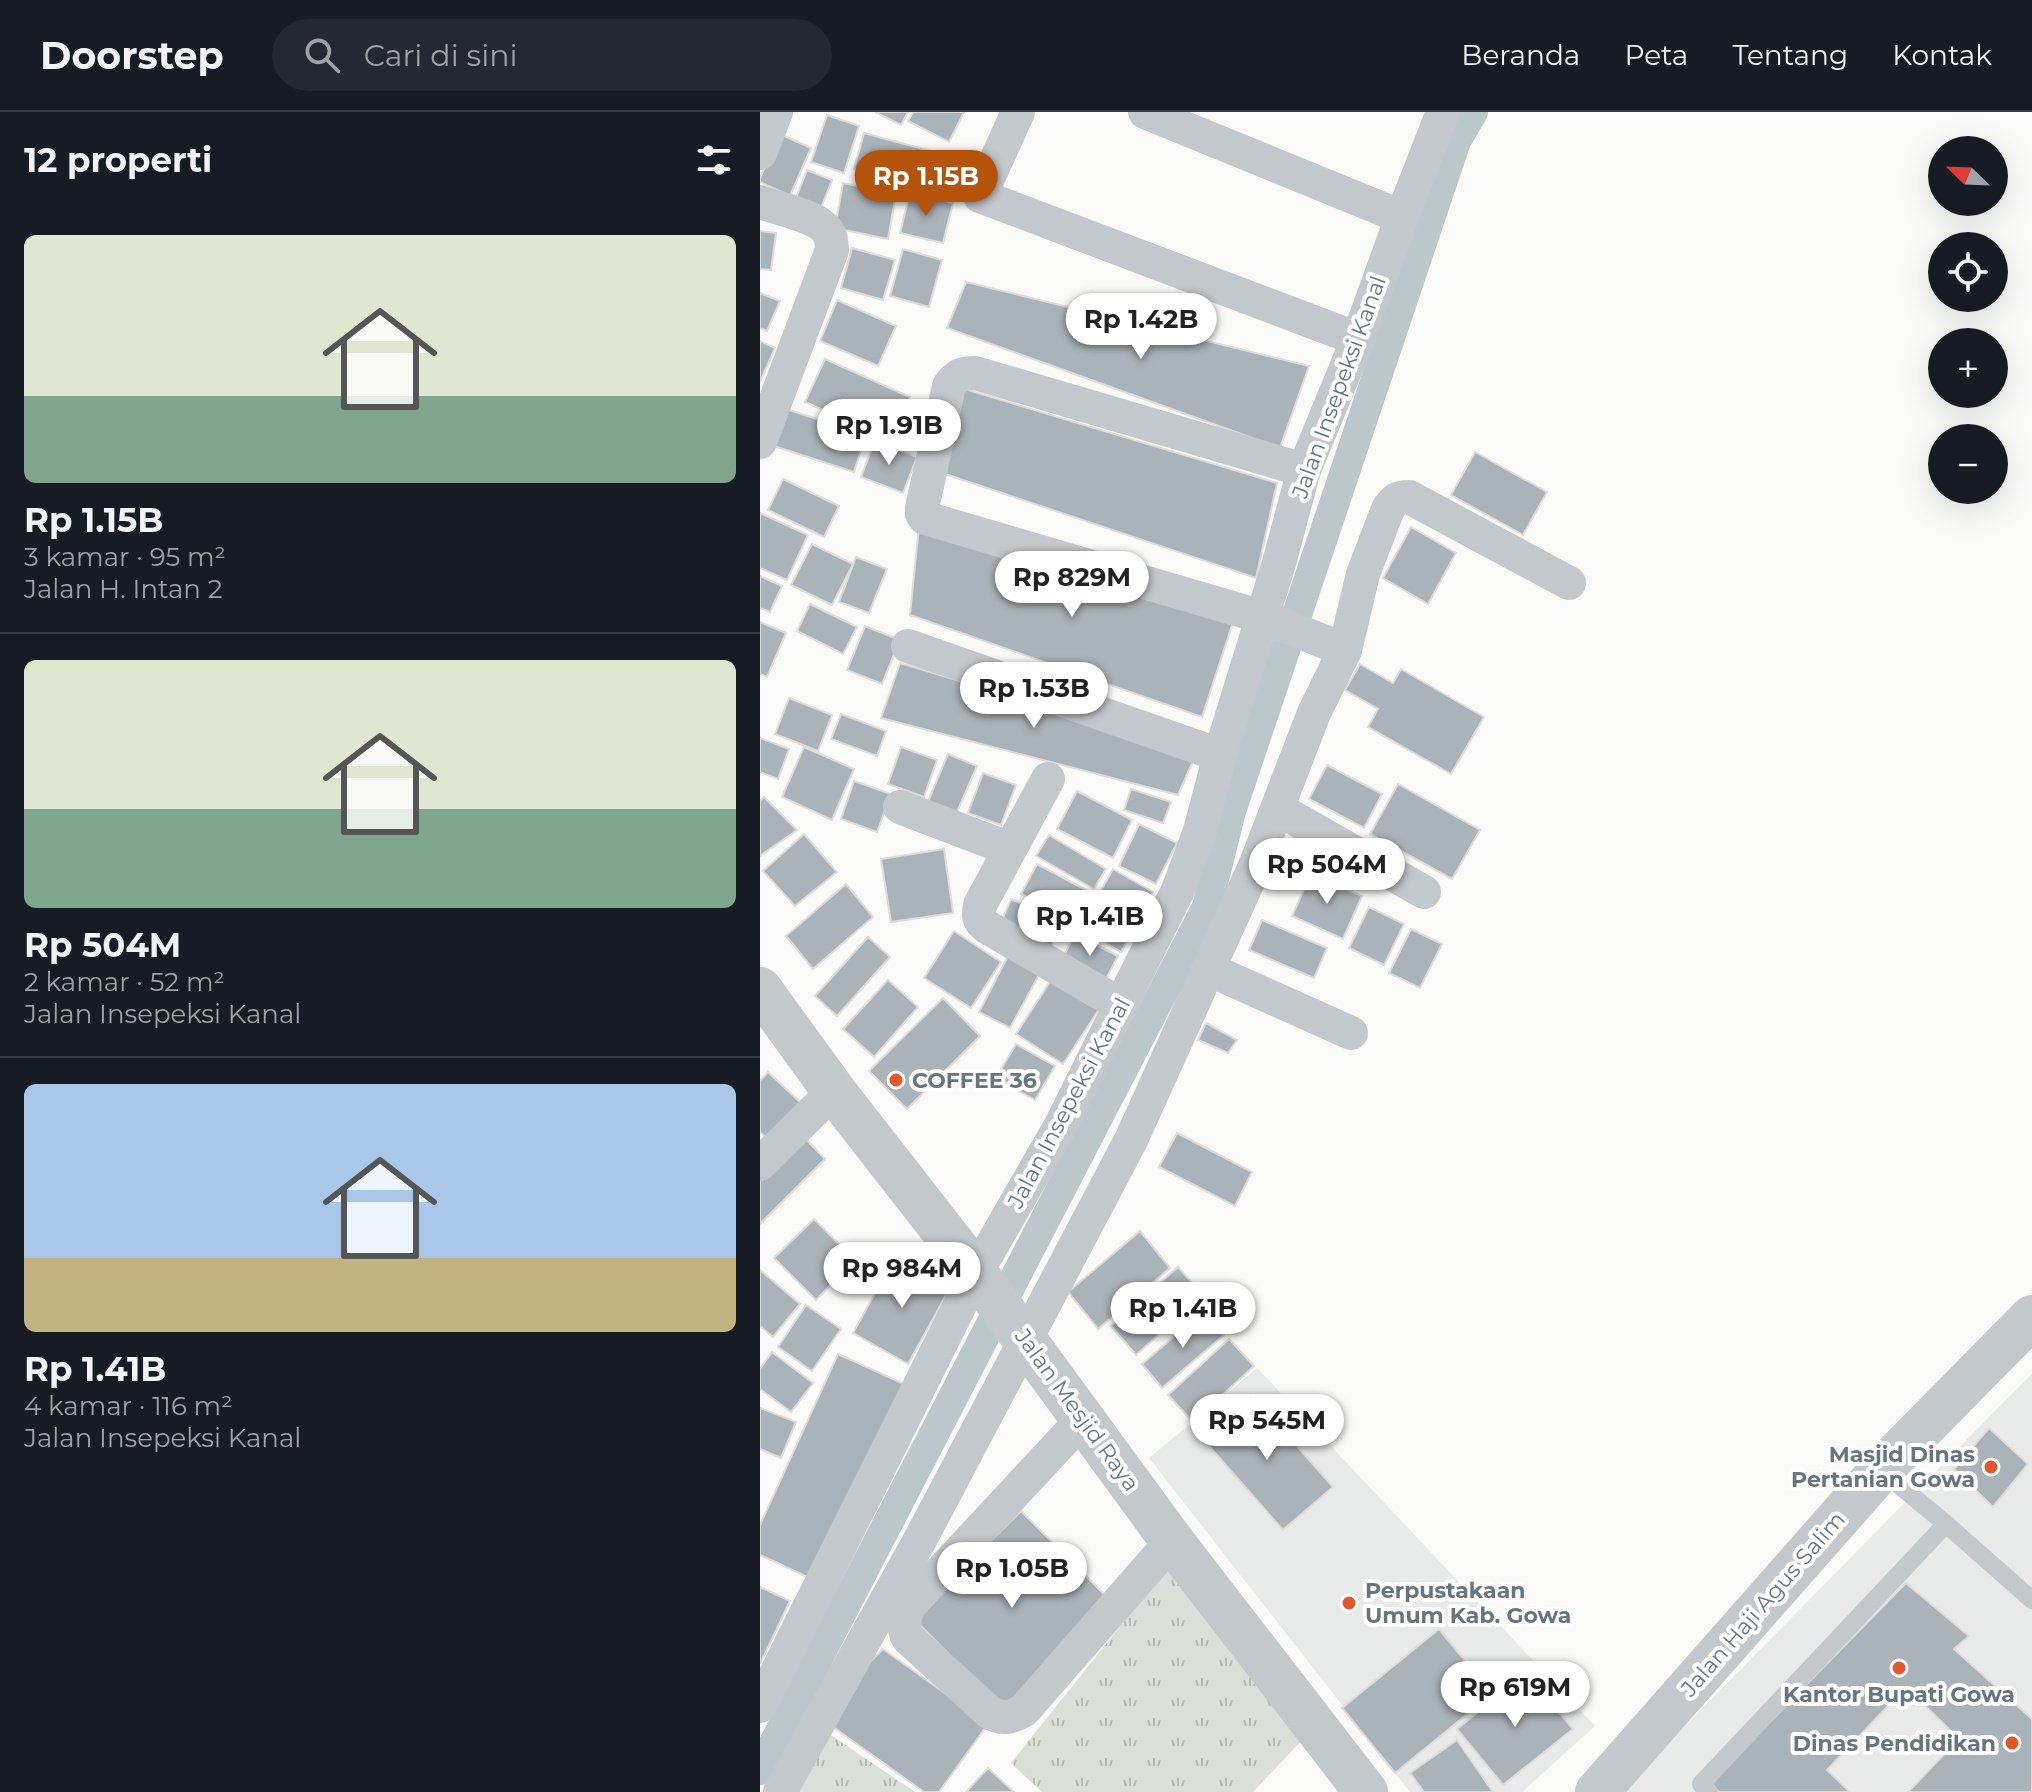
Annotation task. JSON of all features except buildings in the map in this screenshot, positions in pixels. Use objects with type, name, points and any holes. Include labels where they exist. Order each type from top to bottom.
[{"type":"street","points":[[760,153],[776,112]]},
{"type":"street","points":[[1018,112],[980,196],[1358,339]]},
{"type":"street","points":[[1145,112],[1402,217]]},
{"type":"street","name":"Jalan Insepeksi Kanal","points":[[760,1706],[1061,1125],[1178,890],[1200,831],[1220,755],[1275,622],[1304,470],[1358,339],[1443,112]]},
{"type":"street","points":[[760,202],[811,219],[824,227],[830,235],[832,250],[760,442]]},
{"type":"street","points":[[1304,470],[975,373],[965,373],[957,375],[949,386],[922,514],[925,518],[1275,622],[1340,648]]},
{"type":"street","points":[[780,1792],[921,1538],[1023,1336],[1131,1140],[1278,809],[1340,648],[1363,574],[1388,509],[1394,500],[1409,497],[1569,583]]},
{"type":"street","points":[[908,646],[1220,755]]},
{"type":"street","points":[[1048,779],[980,905],[979,921],[1121,1005]]},
{"type":"street","points":[[900,807],[1010,849]]},
{"type":"street","points":[[1278,809],[1424,892]]},
{"type":"street","points":[[1208,969],[1351,1033]]},
{"type":"street","name":"Jalan Mesjid Raya","points":[[760,989],[834,1091],[980,1277],[1172,1541],[1366,1792]]},
{"type":"street","points":[[760,1164],[834,1091]]},
{"type":"street","name":"Jalan Haji Agus Salim","points":[[1597,1792],[1881,1470],[2032,1317]]},
{"type":"street","points":[[1083,1419],[909,1606],[904,1619],[908,1638],[989,1712],[998,1718],[1015,1716],[1024,1710],[1172,1541]]},
{"type":"lane","points":[[1881,1470],[2032,1600]]},
{"type":"lane","points":[[1701,1789],[1946,1524]]},
{"type":"shaded area","points":[[1257,1368],[1595,1726],[1522,1792],[1410,1792],[1149,1458]]},
{"type":"shaded area","points":[[2032,1374],[2032,1792],[1620,1792],[1991,1415]]},
{"type":"green space","points":[[1170,1564],[1303,1739],[1253,1792],[1042,1792],[1011,1763]]},
{"type":"green space","points":[[828,1733],[915,1792],[795,1792]]},
{"type":"waterway","points":[[760,1770],[1207,907],[1231,811],[1456,141],[1473,112]]},
{"type":"place","name":"COFFEE 36","points":[[896,1080]]},
{"type":"place","name":"Masjid Dinas Pertanian Gowa","points":[[1991,1467]]},
{"type":"place","name":"Perpustakaan Umum Kab. Gowa","points":[[1349,1603]]},
{"type":"place","name":"Kantor Bupati Gowa","points":[[1899,1668]]},
{"type":"place","name":"Dinas Pendidikan","points":[[2012,1743]]}]
